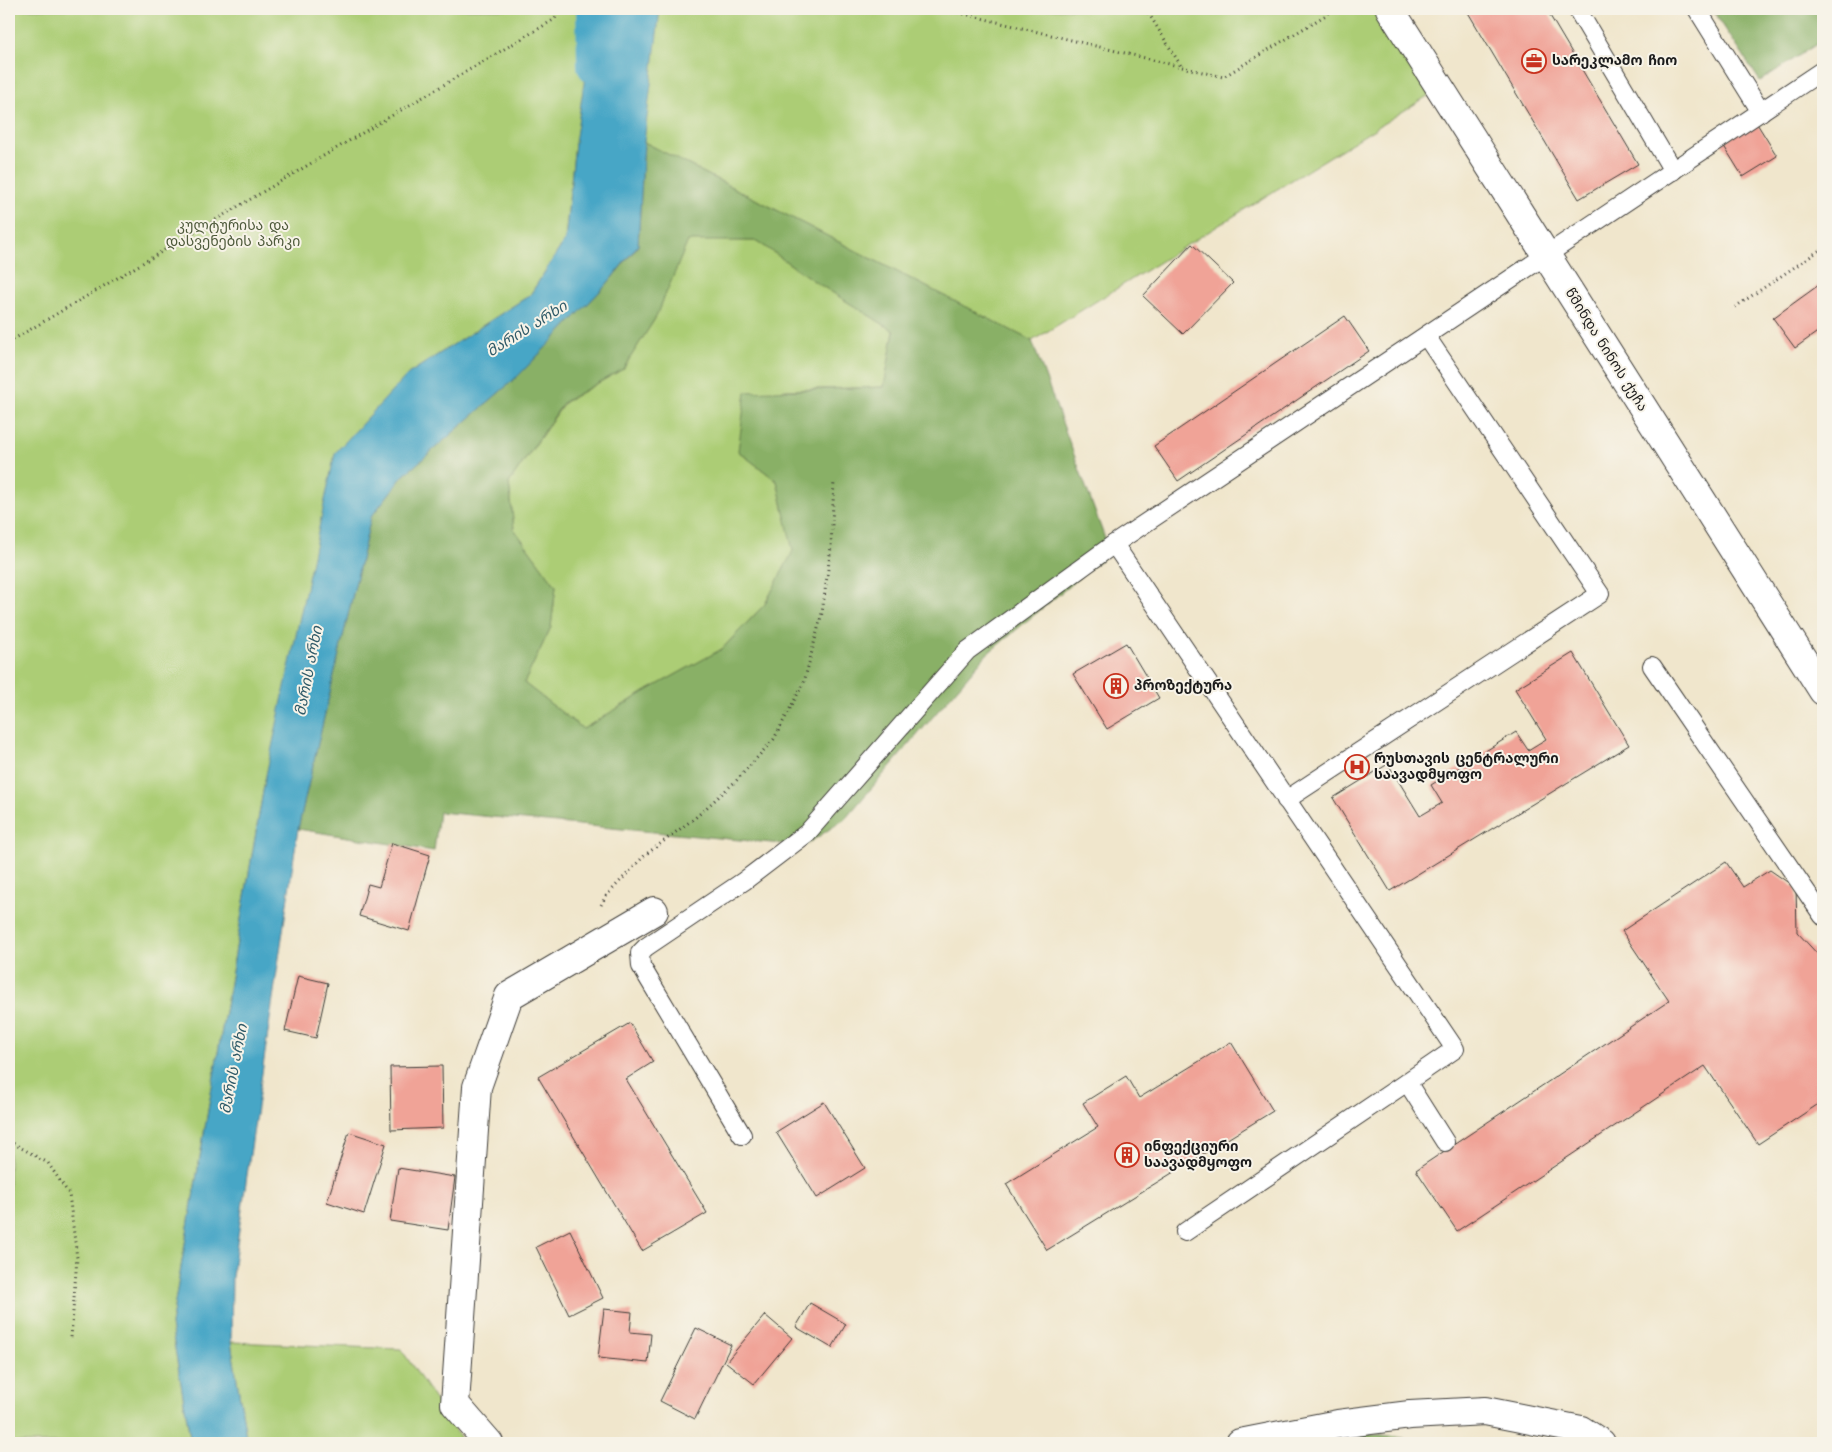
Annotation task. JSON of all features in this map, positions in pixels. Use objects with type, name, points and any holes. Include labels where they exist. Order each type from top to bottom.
[{"type":"street","name":"წმინდა ნინოს ქუჩა","points":[[1390,9],[1823,691]]},
{"type":"street","points":[[489,1443],[455,1404],[477,1087],[509,996],[654,911]]},
{"type":"street","points":[[1240,1443],[1338,1424],[1410,1415],[1485,1411],[1580,1430],[1601,1443]]},
{"type":"lane","points":[[1577,9],[1673,171]]},
{"type":"lane","points":[[1697,9],[1761,112]]},
{"type":"lane","points":[[742,1135],[641,966],[640,953],[646,947],[744,881],[807,832],[966,651],[1114,544],[1823,70]]},
{"type":"lane","points":[[1286,800],[1600,594],[1426,336]]},
{"type":"lane","points":[[1114,544],[1455,1049],[1184,1232]]},
{"type":"lane","points":[[1652,666],[1823,916]]},
{"type":"lane","points":[[1406,1082],[1445,1142]]},
{"type":"path","points":[[9,342],[555,19],[558,9]]},
{"type":"path","points":[[944,9],[1223,77],[1336,9]]},
{"type":"path","points":[[1146,9],[1182,66]]},
{"type":"path","points":[[1734,307],[1823,248]]},
{"type":"path","points":[[581,953],[584,936],[606,896],[645,855],[695,818],[736,781],[779,731],[804,682],[822,613],[831,547],[834,481]]},
{"type":"path","points":[[9,1141],[48,1163],[69,1194],[77,1258],[71,1338]]},
{"type":"green space","name":"კულტურისა და დასვენების პარკი","points":[[9,9],[1380,9],[1431,94],[1032,341],[644,142],[575,143],[565,240],[530,295],[408,374],[265,780],[171,1325],[191,1443],[9,1443]]},
{"type":"green space","points":[[1712,9],[1823,9],[1823,40],[1760,81]]},
{"type":"green space","points":[[644,142],[1032,341],[1110,552],[987,654],[845,819],[804,846],[439,812],[434,851],[298,829],[371,517],[403,476],[518,376],[606,285],[638,246]],"holes":[[[688,241],[757,241],[814,281],[894,331],[884,387],[746,392],[738,451],[777,481],[793,551],[765,604],[722,649],[583,729],[524,683],[551,627],[556,586],[514,529],[509,483],[564,402],[623,369],[656,317]]]},
{"type":"green space","points":[[688,240],[757,241],[814,281],[894,331],[884,387],[782,390],[738,451],[777,481],[794,551],[765,604],[722,649],[583,729],[524,683],[551,627],[556,586],[514,529],[509,483],[565,402],[623,369],[656,317]]},
{"type":"green space","points":[[231,1342],[401,1349],[464,1443],[247,1443]]},
{"type":"green space","points":[[1369,1433],[1439,1443],[1326,1443]]},
{"type":"water","points":[[595,9],[660,9],[644,142],[638,245],[606,285],[518,376],[403,476],[371,517],[298,829],[232,1277],[231,1342],[247,1443],[191,1443],[171,1325],[265,780],[335,453],[408,374],[530,295],[565,240],[575,143]]},
{"type":"building","points":[[1466,9],[1546,9],[1638,164],[1579,199]]},
{"type":"building","points":[[1756,122],[1777,156],[1743,177],[1722,143]]},
{"type":"building","points":[[1192,244],[1233,283],[1183,334],[1143,296]]},
{"type":"building","points":[[1823,282],[1823,328],[1795,348],[1773,318]]},
{"type":"building","points":[[1345,316],[1369,351],[1178,481],[1154,446]]},
{"type":"building","name":"პროზექტურა","points":[[1126,643],[1159,698],[1107,729],[1073,674]]},
{"type":"building","points":[[1573,653],[1629,745],[1390,891],[1333,798],[1388,764],[1420,816],[1442,803],[1431,785],[1516,732],[1528,750],[1546,739],[1515,689]]},
{"type":"building","points":[[392,843],[430,855],[409,931],[359,916],[368,884],[379,887]]},
{"type":"building","points":[[1726,862],[1743,887],[1770,870],[1796,888],[1797,932],[1823,960],[1823,1101],[1758,1144],[1705,1066],[1457,1231],[1416,1170],[1669,1001],[1622,931]]},
{"type":"building","points":[[298,976],[328,983],[316,1038],[285,1031]]},
{"type":"building","points":[[630,1023],[653,1062],[626,1079],[707,1213],[642,1251],[538,1077]]},
{"type":"building","name":"ინფექციური საავადმყოფო","points":[[1231,1042],[1273,1111],[1047,1250],[1006,1184],[1098,1127],[1083,1103],[1126,1076],[1139,1098]]},
{"type":"building","points":[[442,1066],[443,1128],[391,1130],[390,1067]]},
{"type":"building","points":[[824,1102],[865,1168],[817,1198],[776,1132]]},
{"type":"building","points":[[349,1132],[386,1144],[364,1214],[327,1202]]},
{"type":"building","points":[[398,1168],[455,1177],[448,1230],[390,1221]]},
{"type":"building","points":[[570,1230],[603,1298],[569,1315],[536,1247]]},
{"type":"building","points":[[810,1303],[846,1324],[832,1348],[796,1327]]},
{"type":"building","points":[[604,1309],[632,1312],[630,1332],[651,1334],[648,1363],[598,1358]]},
{"type":"building","points":[[765,1315],[792,1338],[754,1384],[726,1362]]},
{"type":"building","points":[[696,1328],[731,1345],[695,1419],[660,1401]]},
{"type":"waterway","name":"მარის არხი","points":[[593,9],[594,66]]},
{"type":"place","name":"სარეკლამო ჩიო","points":[[1534,61]]},
{"type":"place","name":"პროზექტურა","points":[[1116,686]]},
{"type":"place","name":"რუსთავის ცენტრალური საავადმყოფო","points":[[1357,767]]},
{"type":"place","name":"ინფექციური საავადმყოფო","points":[[1127,1155]]}]
